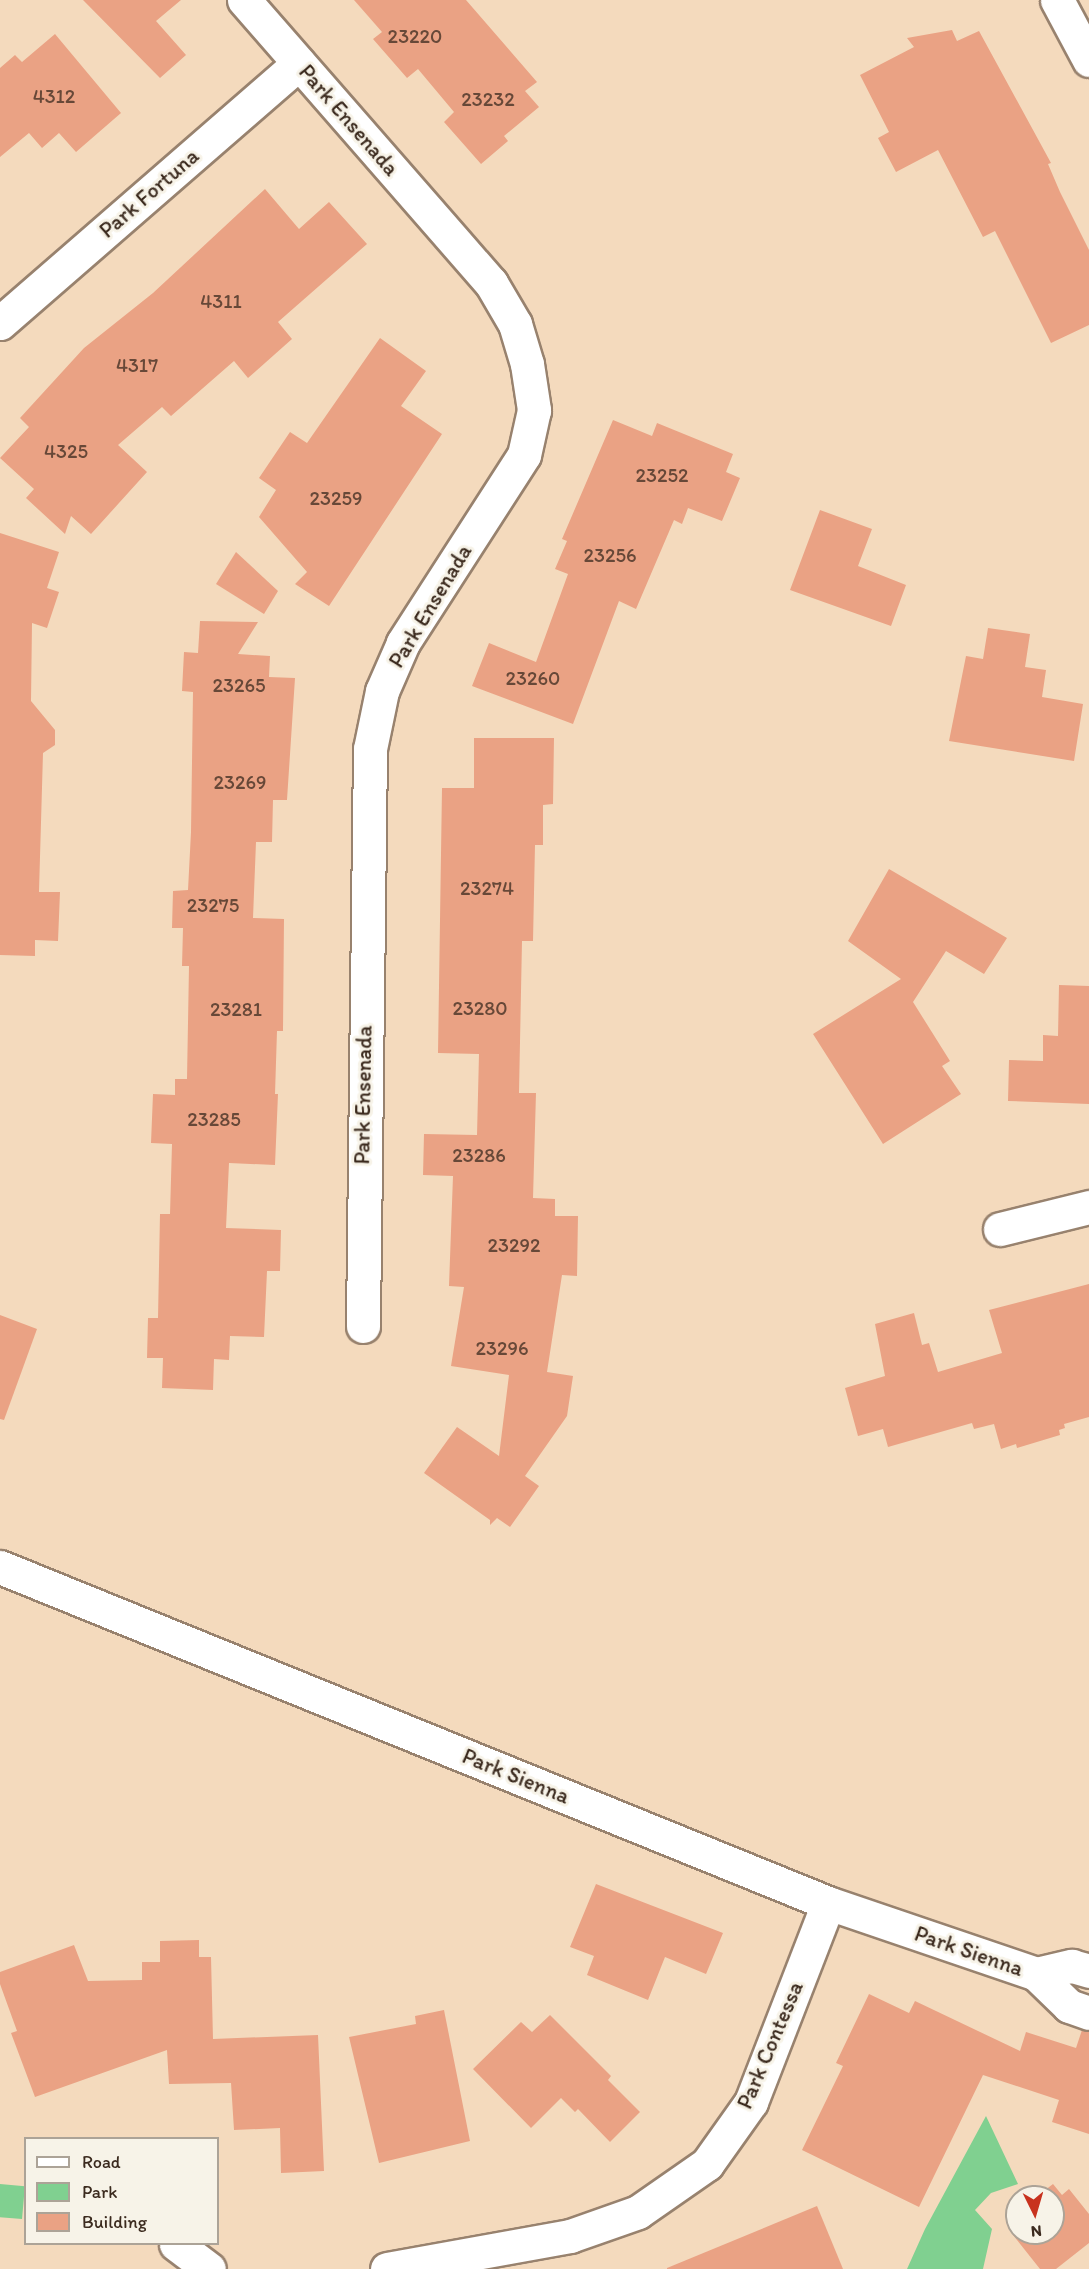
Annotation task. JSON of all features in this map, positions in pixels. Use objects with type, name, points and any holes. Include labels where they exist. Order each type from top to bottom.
[{"type":"street","name":"Park Ensenada","points":[[244,0],[491,283],[515,324],[527,364],[534,410],[524,455],[403,643],[382,691],[370,749],[363,1326]]},
{"type":"street","points":[[1057,0],[1089,60]]},
{"type":"street","name":"Park Fortuna","points":[[0,323],[299,63]]},
{"type":"street","points":[[1000,1229],[1089,1207]]},
{"type":"street","name":"Park Sienna","points":[[0,1568],[828,1903],[1036,1974],[1069,2006],[1089,2013]]},
{"type":"street","name":"Park Contessa","points":[[387,2269],[570,2236],[638,2212],[707,2164],[751,2102],[828,1903]]},
{"type":"street","name":"Park Sienna","points":[[1036,1974],[1072,1966],[1089,1971]]},
{"type":"street","points":[[177,2245],[209,2269]]},
{"type":"green space","points":[[986,2116],[1018,2184],[1005,2185],[1005,2188],[991,2193],[975,2210],[992,2229],[983,2269],[907,2269],[925,2229]]},
{"type":"green space","points":[[0,2184],[24,2186],[22,2219],[0,2217]]},
{"type":"building","points":[[83,0],[181,0],[156,21],[186,55],[160,78]]},
{"type":"building","points":[[354,0],[466,0],[537,82],[525,91],[539,107],[504,136],[508,141],[481,164],[444,122],[454,112],[418,69],[407,78],[373,39],[382,32]]},
{"type":"building","points":[[952,30],[957,41],[979,31],[1051,163],[1048,164],[1060,192],[1089,250],[1089,325],[1051,343],[995,231],[983,237],[938,150],[896,172],[878,138],[889,132],[860,75],[914,47],[907,38]]},
{"type":"building","points":[[55,34],[121,113],[76,152],[59,133],[42,148],[29,133],[0,157],[0,68],[15,55],[22,62]]},
{"type":"building","points":[[265,189],[299,229],[329,202],[367,244],[278,322],[292,339],[248,378],[234,361],[171,416],[162,407],[118,445],[147,472],[91,534],[71,516],[65,534],[26,498],[34,489],[0,458],[29,427],[20,418],[84,348],[153,293]]},
{"type":"building","points":[[380,338],[426,371],[401,406],[442,434],[329,606],[295,584],[307,572],[259,517],[276,490],[259,478],[290,432],[307,443]]},
{"type":"building","points":[[613,420],[652,436],[657,423],[733,454],[726,472],[740,478],[722,521],[688,508],[682,524],[674,520],[636,609],[619,601],[573,724],[472,686],[489,643],[536,662],[568,574],[555,569],[567,541],[562,539]]},
{"type":"building","points":[[820,510],[872,529],[858,566],[906,585],[891,626],[790,590]]},
{"type":"building","points":[[0,533],[59,552],[47,588],[59,592],[47,628],[32,623],[31,701],[55,730],[55,745],[43,753],[39,892],[60,892],[58,941],[35,940],[35,956],[0,955]]},
{"type":"building","points":[[236,552],[278,591],[264,614],[216,584]]},
{"type":"building","points":[[200,621],[258,622],[238,654],[270,656],[269,677],[295,678],[287,800],[273,800],[272,842],[256,842],[253,918],[284,919],[283,1031],[277,1031],[275,1094],[278,1094],[275,1165],[229,1163],[226,1228],[281,1230],[280,1271],[267,1271],[264,1337],[230,1336],[229,1360],[214,1359],[213,1390],[162,1388],[163,1358],[147,1358],[148,1318],[158,1318],[160,1214],[170,1214],[172,1144],[151,1143],[153,1094],[175,1095],[175,1079],[187,1079],[189,966],[182,966],[183,928],[172,928],[173,891],[188,890],[193,692],[182,691],[184,652],[198,653]]},
{"type":"building","points":[[988,628],[1030,634],[1025,667],[1046,670],[1042,697],[1083,704],[1074,761],[949,741],[966,656],[983,659]]},
{"type":"building","points":[[474,738],[554,738],[553,804],[543,805],[543,845],[535,845],[533,941],[522,941],[519,1093],[536,1093],[533,1198],[555,1199],[555,1216],[578,1216],[577,1276],[562,1275],[547,1372],[573,1376],[567,1416],[525,1476],[539,1486],[510,1527],[497,1518],[490,1525],[490,1520],[424,1473],[457,1427],[499,1456],[509,1375],[451,1366],[464,1287],[449,1286],[453,1176],[423,1175],[424,1134],[477,1135],[479,1054],[438,1053],[442,788],[474,788]]},
{"type":"building","points":[[889,869],[1007,938],[984,974],[946,951],[913,1002],[950,1061],[942,1066],[961,1094],[883,1144],[813,1034],[901,979],[848,941]]},
{"type":"building","points":[[1059,985],[1089,986],[1089,1104],[1008,1101],[1009,1060],[1043,1061],[1043,1035],[1058,1036]]},
{"type":"building","points":[[1089,1284],[1089,1417],[1064,1424],[1065,1428],[1059,1430],[1060,1435],[1017,1448],[1016,1444],[1001,1449],[994,1424],[974,1429],[972,1423],[888,1447],[883,1429],[858,1436],[845,1388],[885,1376],[875,1324],[914,1313],[922,1345],[929,1343],[938,1372],[1002,1353],[989,1310]]},
{"type":"building","points":[[0,1315],[37,1329],[4,1420],[0,1419]]},
{"type":"building","points":[[596,1884],[723,1933],[706,1974],[665,1957],[648,2000],[587,1975],[594,1956],[570,1947]]},
{"type":"building","points":[[199,1940],[199,1957],[211,1957],[213,2039],[318,2035],[324,2171],[281,2173],[280,2128],[234,2130],[231,2083],[169,2084],[167,2050],[35,2097],[11,2033],[17,2031],[0,1984],[0,1972],[74,1945],[88,1981],[142,1980],[142,1962],[160,1962],[160,1941]]},
{"type":"building","points":[[869,1994],[909,2013],[915,2001],[1020,2051],[1026,2032],[1076,2048],[1082,2030],[1089,2031],[1089,2134],[1052,2122],[1059,2100],[983,2075],[919,2207],[802,2150],[843,2066],[836,2063]]},
{"type":"building","points":[[444,2010],[470,2141],[379,2163],[349,2037],[416,2024],[415,2016]]},
{"type":"building","points":[[550,2015],[611,2076],[608,2080],[640,2112],[610,2142],[578,2109],[575,2112],[561,2098],[531,2128],[473,2069],[521,2022],[532,2032]]},
{"type":"building","points":[[1069,2189],[1089,2214],[1089,2243],[1056,2269],[1040,2269],[1021,2245],[1065,2245],[1065,2192]]},
{"type":"building","points":[[817,2206],[843,2269],[667,2269],[667,2268]]}]
